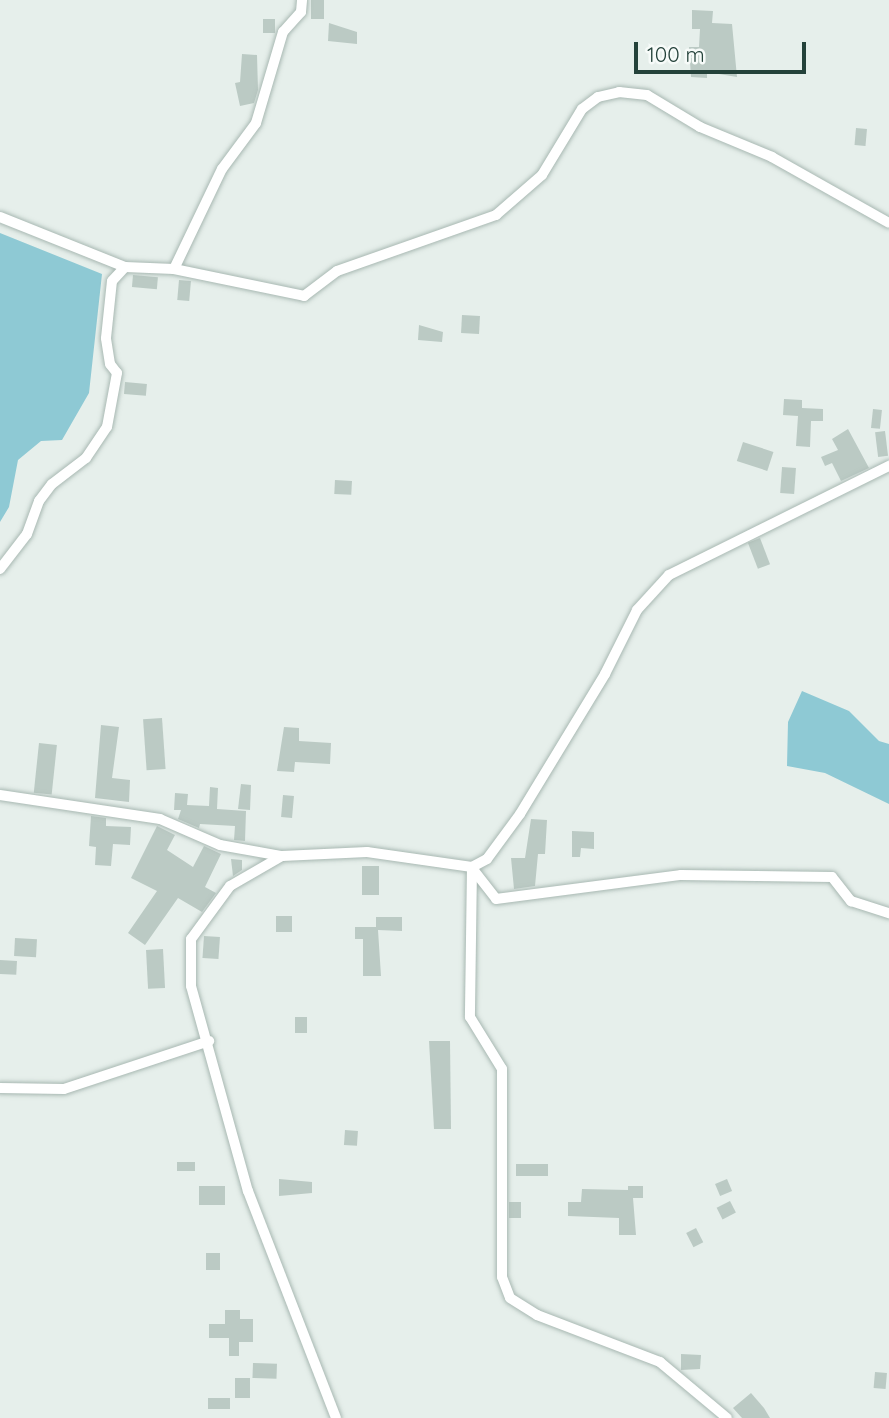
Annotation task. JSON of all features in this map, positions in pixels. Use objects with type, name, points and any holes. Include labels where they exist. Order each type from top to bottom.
[{"type":"street","points":[[174,269],[222,169],[256,122],[283,32],[301,12],[302,0]]},
{"type":"street","points":[[0,217],[125,267],[174,269],[304,296],[337,271],[496,215],[542,175],[582,109],[598,97],[619,92],[647,95],[700,127],[772,157],[889,223]]},
{"type":"street","points":[[0,569],[15,555],[52,484],[86,458],[107,427],[117,373],[110,364],[106,338],[113,281],[125,267]]},
{"type":"street","points":[[0,795],[160,819],[220,845],[282,856],[367,852],[472,867],[487,859],[520,814],[605,674],[637,610],[669,575],[889,466]]},
{"type":"street","points":[[282,856],[230,886],[191,939],[191,986],[209,1041],[248,1191],[336,1418]]},
{"type":"street","points":[[472,867],[496,899],[681,875],[832,877],[851,901],[889,913]]},
{"type":"street","points":[[472,867],[470,1017],[502,1069],[502,1277],[510,1297],[537,1315],[660,1362],[727,1418]]},
{"type":"street","points":[[0,1088],[64,1089],[209,1041]]},
{"type":"water","points":[[0,233],[102,274],[89,393],[62,440],[41,441],[18,460],[9,507],[0,522]]},
{"type":"water","points":[[802,691],[849,711],[879,741],[889,744],[889,804],[825,773],[787,766],[788,722]]},
{"type":"building","points":[[311,0],[324,0],[324,19],[311,19]]},
{"type":"building","points":[[692,10],[713,11],[712,23],[732,24],[737,77],[707,72],[707,78],[691,77],[689,47],[699,47],[700,29],[692,29]]},
{"type":"building","points":[[263,19],[275,19],[275,33],[263,33]]},
{"type":"building","points":[[329,23],[357,32],[357,44],[328,41]]},
{"type":"building","points":[[242,54],[257,55],[258,90],[254,103],[240,106],[235,83],[240,82]]},
{"type":"building","points":[[856,128],[867,129],[865,146],[855,145]]},
{"type":"building","points":[[133,275],[158,277],[157,289],[132,287]]},
{"type":"building","points":[[179,280],[191,281],[189,301],[177,300]]},
{"type":"building","points":[[462,315],[480,316],[479,334],[461,333]]},
{"type":"building","points":[[419,325],[443,332],[442,342],[418,340]]},
{"type":"building","points":[[125,382],[147,384],[146,396],[124,394]]},
{"type":"building","points":[[784,399],[802,400],[802,408],[823,409],[823,421],[811,421],[810,447],[796,446],[798,416],[783,415]]},
{"type":"building","points":[[873,409],[882,410],[880,429],[871,428]]},
{"type":"building","points":[[848,429],[869,468],[841,481],[832,463],[825,466],[821,457],[838,450],[832,439]]},
{"type":"building","points":[[885,431],[888,456],[878,457],[875,432]]},
{"type":"building","points":[[743,442],[773,452],[767,471],[737,461]]},
{"type":"building","points":[[782,467],[796,468],[794,494],[780,493]]},
{"type":"building","points":[[335,480],[352,481],[351,495],[334,494]]},
{"type":"building","points":[[760,538],[770,564],[758,569],[748,543]]},
{"type":"building","points":[[162,718],[166,769],[147,770],[143,719]]},
{"type":"building","points":[[101,725],[119,727],[112,778],[130,780],[129,802],[95,798]]},
{"type":"building","points":[[284,727],[299,728],[299,741],[331,743],[330,764],[295,762],[294,772],[277,771]]},
{"type":"building","points":[[39,743],[57,745],[52,795],[34,793]]},
{"type":"building","points":[[241,784],[251,785],[250,810],[238,809]]},
{"type":"building","points":[[210,787],[218,788],[217,809],[246,811],[245,841],[234,840],[235,826],[200,824],[199,828],[178,819],[181,810],[174,810],[175,793],[188,794],[187,805],[209,806]]},
{"type":"building","points":[[283,795],[294,796],[292,818],[281,817]]},
{"type":"building","points":[[91,816],[106,818],[106,826],[131,827],[130,845],[113,844],[111,866],[95,865],[96,847],[89,846]]},
{"type":"building","points":[[531,819],[547,820],[545,854],[538,854],[535,886],[514,889],[511,858],[525,858]]},
{"type":"building","points":[[157,826],[175,835],[167,850],[193,867],[204,846],[221,854],[205,887],[216,893],[202,912],[178,898],[145,945],[128,933],[157,891],[131,878]]},
{"type":"building","points":[[572,831],[594,832],[594,849],[581,848],[580,857],[572,857]]},
{"type":"building","points":[[231,859],[242,860],[242,870],[233,876]]},
{"type":"building","points":[[362,866],[379,866],[379,895],[362,895]]},
{"type":"building","points":[[276,916],[292,916],[292,932],[276,932]]},
{"type":"building","points":[[376,917],[402,917],[402,931],[378,930],[381,976],[363,976],[363,939],[355,939],[355,927],[376,927]]},
{"type":"building","points":[[204,936],[220,937],[218,959],[202,958]]},
{"type":"building","points":[[15,938],[37,939],[36,957],[14,956]]},
{"type":"building","points":[[163,949],[165,988],[148,989],[146,950]]},
{"type":"building","points":[[0,960],[17,961],[16,975],[0,974]]},
{"type":"building","points":[[295,1017],[307,1017],[307,1033],[295,1033]]},
{"type":"building","points":[[429,1041],[450,1041],[451,1129],[434,1129]]},
{"type":"building","points":[[345,1130],[358,1131],[357,1146],[344,1145]]},
{"type":"building","points":[[177,1162],[195,1162],[195,1171],[177,1171]]},
{"type":"building","points":[[516,1164],[548,1164],[548,1176],[516,1176]]},
{"type":"building","points":[[279,1179],[312,1182],[312,1193],[279,1196]]},
{"type":"building","points":[[727,1179],[732,1191],[720,1196],[715,1184]]},
{"type":"building","points":[[199,1186],[225,1186],[225,1205],[199,1205]]},
{"type":"building","points":[[628,1186],[643,1186],[643,1198],[633,1198],[636,1235],[619,1235],[619,1218],[568,1216],[568,1202],[581,1202],[582,1189],[628,1190]]},
{"type":"building","points":[[730,1201],[736,1213],[723,1219],[717,1208]]},
{"type":"building","points":[[509,1202],[521,1202],[521,1218],[509,1218]]},
{"type":"building","points":[[696,1228],[703,1242],[693,1247],[686,1233]]},
{"type":"building","points":[[206,1253],[220,1253],[220,1270],[206,1270]]},
{"type":"building","points":[[225,1310],[240,1310],[240,1319],[253,1319],[253,1342],[239,1342],[239,1356],[229,1356],[229,1338],[209,1338],[209,1324],[225,1324]]},
{"type":"building","points":[[681,1354],[701,1355],[700,1369],[681,1370]]},
{"type":"building","points":[[253,1363],[277,1364],[276,1379],[252,1378]]},
{"type":"building","points":[[875,1372],[887,1373],[886,1389],[874,1388]]},
{"type":"building","points":[[235,1378],[250,1378],[250,1398],[235,1398]]},
{"type":"building","points":[[751,1393],[770,1418],[742,1418],[733,1408]]},
{"type":"building","points":[[208,1398],[230,1398],[230,1409],[208,1409]]}]
